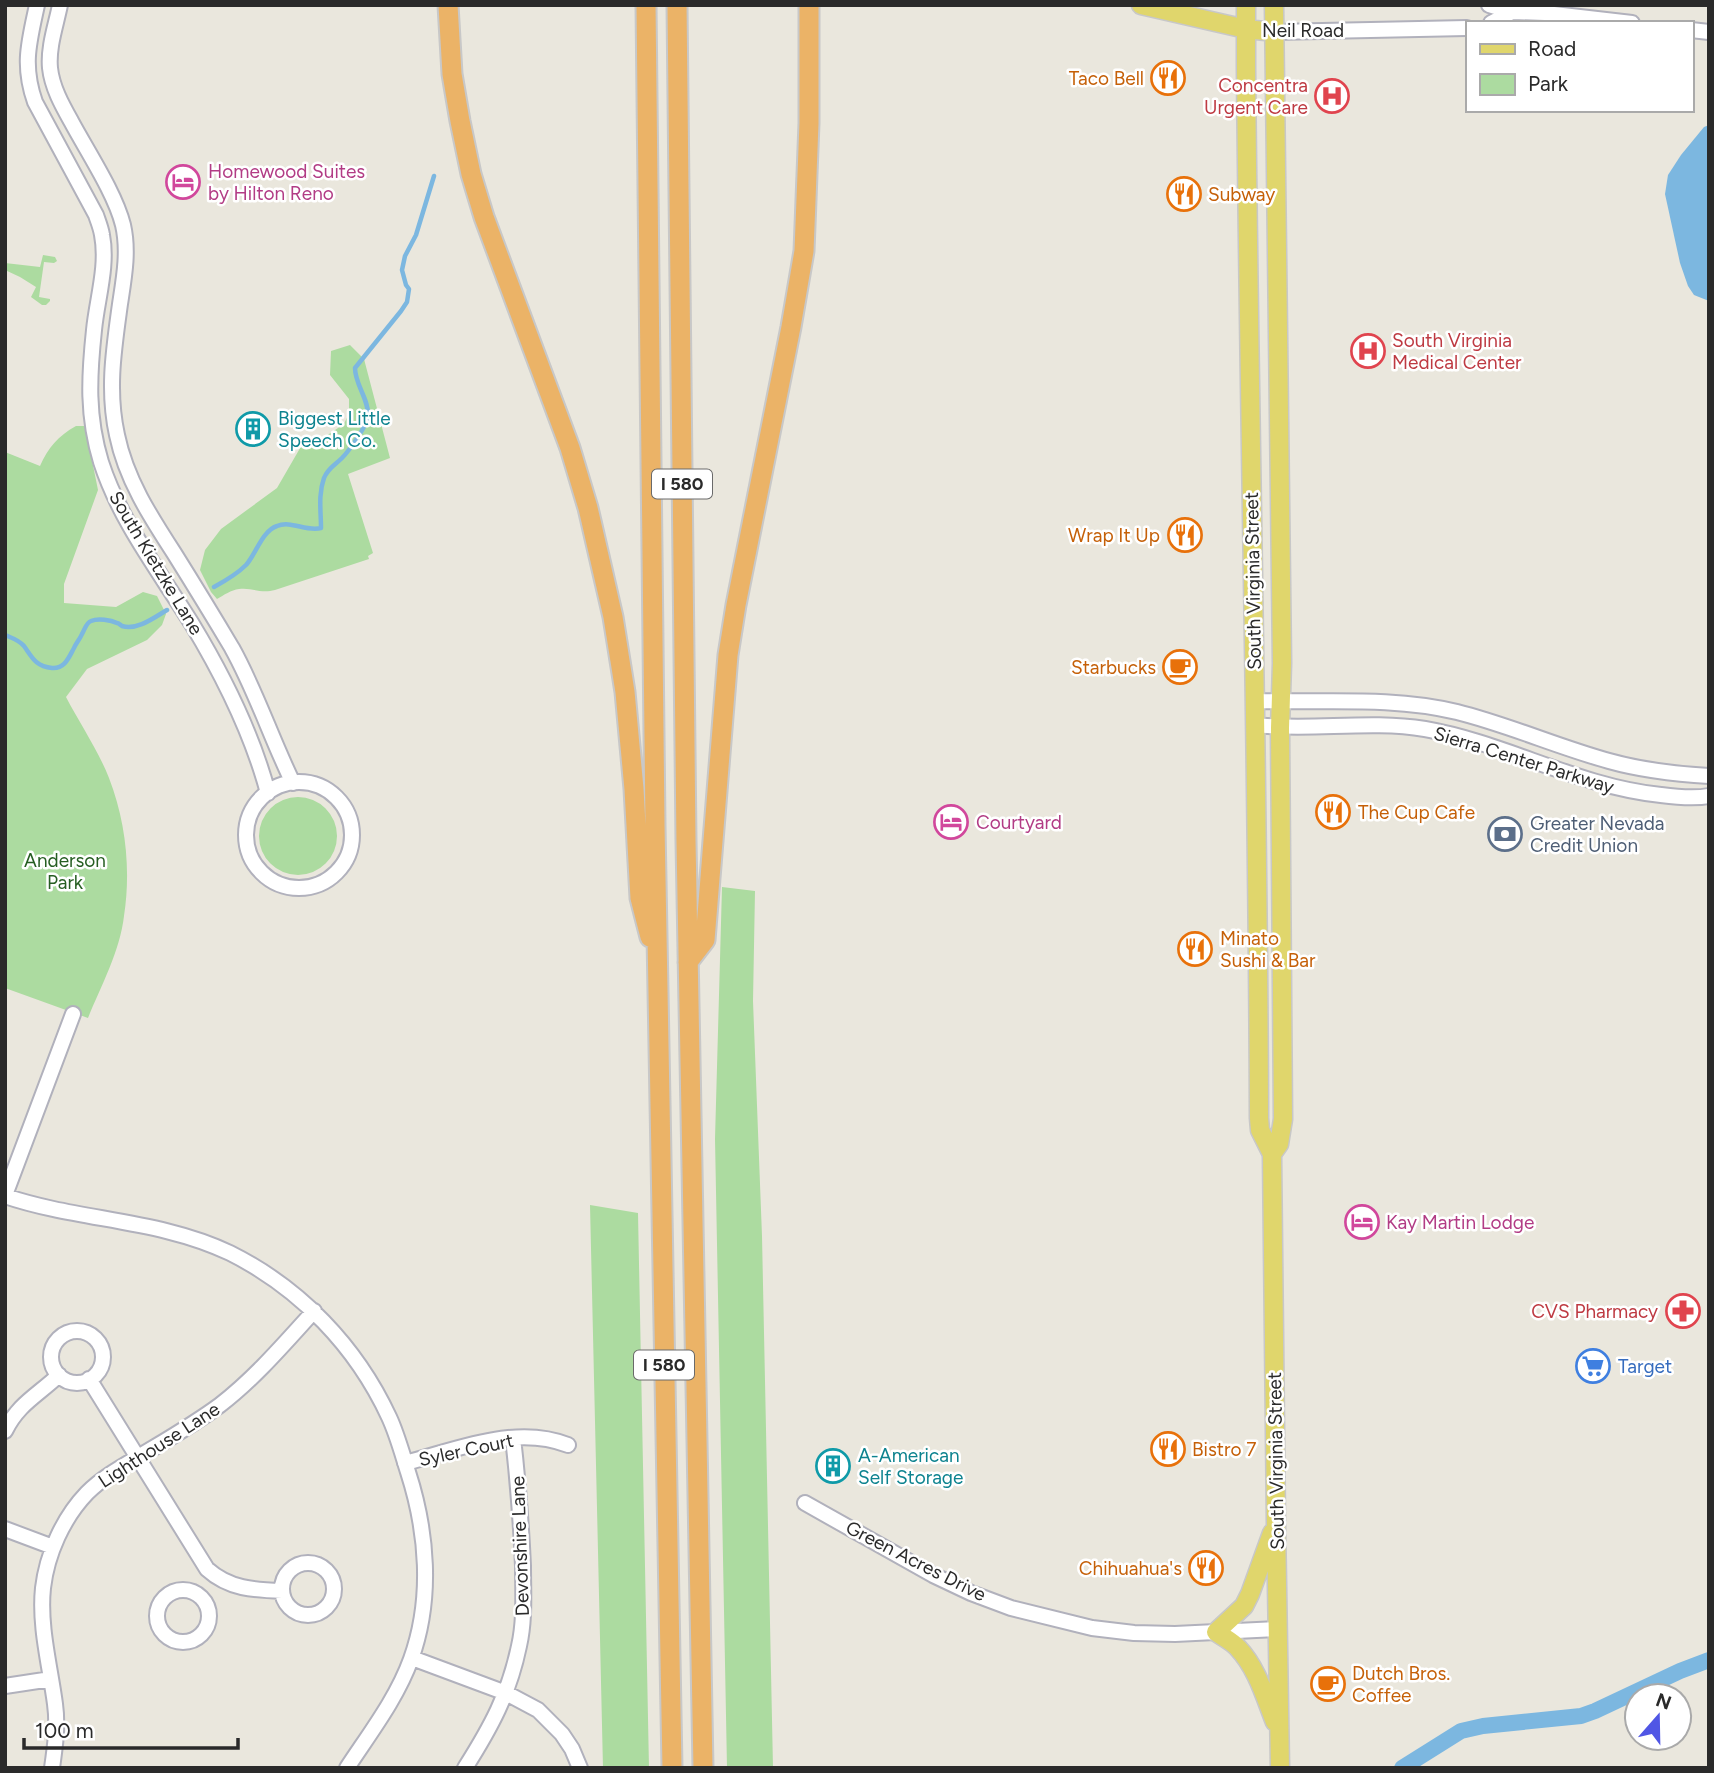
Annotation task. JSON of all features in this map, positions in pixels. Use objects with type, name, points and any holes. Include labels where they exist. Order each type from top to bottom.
[{"type":"highway","points":[[448,5],[452,74],[471,174],[496,251],[569,448],[588,508],[603,570],[625,692],[640,898],[658,962]]},
{"type":"highway","name":"I 580","points":[[646,5],[653,673],[672,1768]]},
{"type":"highway","name":"I 580","points":[[677,5],[688,962],[703,1768]]},
{"type":"highway","points":[[688,962],[705,940],[728,655],[804,250],[811,10]]},
{"type":"main road","name":"Neil Road","points":[[1141,5],[1246,29],[1274,32]]},
{"type":"main road","name":"South Virginia Street","points":[[1246,5],[1259,1118],[1260,1130],[1272,1154],[1280,1768]]},
{"type":"main road","name":"South Virginia Street","points":[[1272,1154],[1279,1144],[1283,1119],[1282,702],[1274,5]]},
{"type":"main road","points":[[1276,1524],[1244,1606],[1216,1632],[1236,1645],[1251,1665],[1280,1734]]},
{"type":"street","name":"South Kietzke Lane","points":[[37,5],[27,55],[29,84],[35,102],[96,215],[102,235],[103,272],[94,330],[89,396],[100,457],[107,480],[130,526],[224,681],[257,757],[268,793]]},
{"type":"street","name":"South Kietzke Lane","points":[[60,5],[50,48],[51,79],[66,114],[118,209],[123,226],[126,247],[111,386],[115,428],[127,472],[150,516],[212,613],[246,673],[292,783]]},
{"type":"street","points":[[1489,5],[1512,12],[1615,21]]},
{"type":"street","points":[[1495,21],[1512,12]]},
{"type":"street","name":"Neil Road","points":[[1274,32],[1466,28]]},
{"type":"street","name":"Sierra Center Parkway","points":[[1255,701],[1425,706],[1475,717],[1610,761],[1668,772],[1709,776]]},
{"type":"street","name":"Sierra Center Parkway","points":[[1255,725],[1280,728],[1398,726],[1425,729],[1623,790],[1674,797],[1709,796]]},
{"type":"street","points":[[301,782],[319,786],[337,798],[351,822],[352,838],[348,856],[331,878],[317,885],[286,887],[269,879],[255,865],[248,850],[248,819],[255,805],[268,793],[274,788],[301,782]]},
{"type":"street","points":[[73,1014],[5,1195],[44,1208],[166,1230],[229,1253],[256,1268],[286,1286],[340,1339],[360,1365],[390,1419],[415,1493],[425,1547],[423,1604],[412,1658],[390,1702],[347,1768]]},
{"type":"street","name":"Lighthouse Lane","points":[[52,1768],[56,1739],[55,1707],[43,1602],[46,1569],[53,1548],[72,1511],[88,1492],[108,1476],[201,1418],[236,1392],[314,1311]]},
{"type":"street","points":[[74,1330],[84,1331],[100,1344],[102,1364],[97,1373],[89,1379],[80,1383],[69,1382],[54,1369],[50,1360],[51,1349],[56,1340],[64,1334],[74,1330]]},
{"type":"street","points":[[5,1431],[26,1401],[48,1386],[58,1375]]},
{"type":"street","points":[[89,1379],[207,1569],[215,1577],[241,1588],[282,1591]]},
{"type":"street","name":"Syler Court","points":[[405,1463],[482,1443],[513,1438],[537,1437],[568,1445]]},
{"type":"street","name":"Devonshire Lane","points":[[465,1768],[491,1727],[506,1692],[523,1623],[521,1516],[513,1438]]},
{"type":"street","name":"Green Acres Drive","points":[[806,1503],[933,1574],[971,1593],[1011,1608],[1092,1628],[1135,1633],[1175,1634],[1279,1629]]},
{"type":"street","points":[[5,1529],[53,1548]]},
{"type":"street","points":[[200,1596],[215,1577]]},
{"type":"street","points":[[412,1658],[506,1692],[538,1710],[572,1749],[580,1768]]},
{"type":"street","points":[[5,1686],[51,1679]]},
{"type":"green space","points":[[43,255],[55,257],[57,261],[44,262],[39,297],[50,299],[46,305],[31,297],[36,287],[5,270],[5,263],[40,267]]},
{"type":"green space","points":[[350,345],[364,359],[390,458],[348,474],[373,553],[368,556],[369,559],[275,590],[239,589],[217,599],[200,570],[205,550],[221,529],[277,488],[303,443],[326,436],[344,424],[349,413],[349,399],[330,375],[331,351]]},
{"type":"green space","name":"Anderson Park","points":[[76,426],[85,426],[98,490],[64,584],[64,603],[116,607],[143,592],[157,596],[166,614],[162,625],[147,640],[87,669],[66,697],[109,778],[120,812],[126,846],[127,881],[122,929],[88,1018],[5,988],[5,452],[40,466],[54,443]]},
{"type":"green space","points":[[298,797],[313,800],[326,808],[334,821],[337,836],[334,851],[326,864],[313,872],[298,875],[283,872],[270,864],[262,851],[259,836],[262,821],[270,808],[283,800]]},
{"type":"green space","points":[[722,887],[755,891],[753,1001],[762,1236],[773,1768],[727,1768],[715,1139]]},
{"type":"green space","points":[[590,1205],[638,1213],[649,1768],[603,1768]]},
{"type":"water","points":[[1709,125],[1709,301],[1694,295],[1688,286],[1680,263],[1665,194],[1668,175],[1681,155],[1704,127]]},
{"type":"waterway","points":[[214,587],[246,565],[263,538],[277,526],[288,524],[310,529],[321,528],[320,497],[324,478],[353,444],[368,416],[355,368],[407,302],[409,289],[402,270],[434,176]]},
{"type":"waterway","points":[[5,635],[22,644],[38,663],[56,668],[66,662],[91,621],[104,620],[134,627],[167,610]]},
{"type":"waterway","points":[[1402,1768],[1461,1731],[1483,1726],[1581,1716],[1709,1660]]},
{"type":"place","name":"Taco Bell","points":[[1168,78]]},
{"type":"place","name":"Concentra Urgent Care","points":[[1332,96]]},
{"type":"place","name":"Homewood Suites by Hilton Reno","points":[[183,182]]},
{"type":"place","name":"Subway","points":[[1184,194]]},
{"type":"place","name":"South Virginia Medical Center","points":[[1368,351]]},
{"type":"place","name":"Biggest Little Speech Co.","points":[[253,429]]},
{"type":"place","name":"Wrap It Up","points":[[1185,535]]},
{"type":"place","name":"Starbucks","points":[[1180,667]]},
{"type":"place","name":"The Cup Cafe","points":[[1333,812]]},
{"type":"place","name":"Courtyard","points":[[951,822]]},
{"type":"place","name":"Greater Nevada Credit Union","points":[[1505,834]]},
{"type":"place","name":"Minato Sushi & Bar","points":[[1195,949]]},
{"type":"place","name":"Kay Martin Lodge","points":[[1362,1222]]},
{"type":"place","name":"CVS Pharmacy","points":[[1683,1311]]},
{"type":"place","name":"Target","points":[[1593,1366]]},
{"type":"place","name":"Bistro 7","points":[[1168,1449]]},
{"type":"place","name":"A-American Self Storage","points":[[833,1466]]},
{"type":"place","name":"Chihuahua's","points":[[1206,1568]]},
{"type":"place","name":"Dutch Bros. Coffee","points":[[1328,1684]]}]
